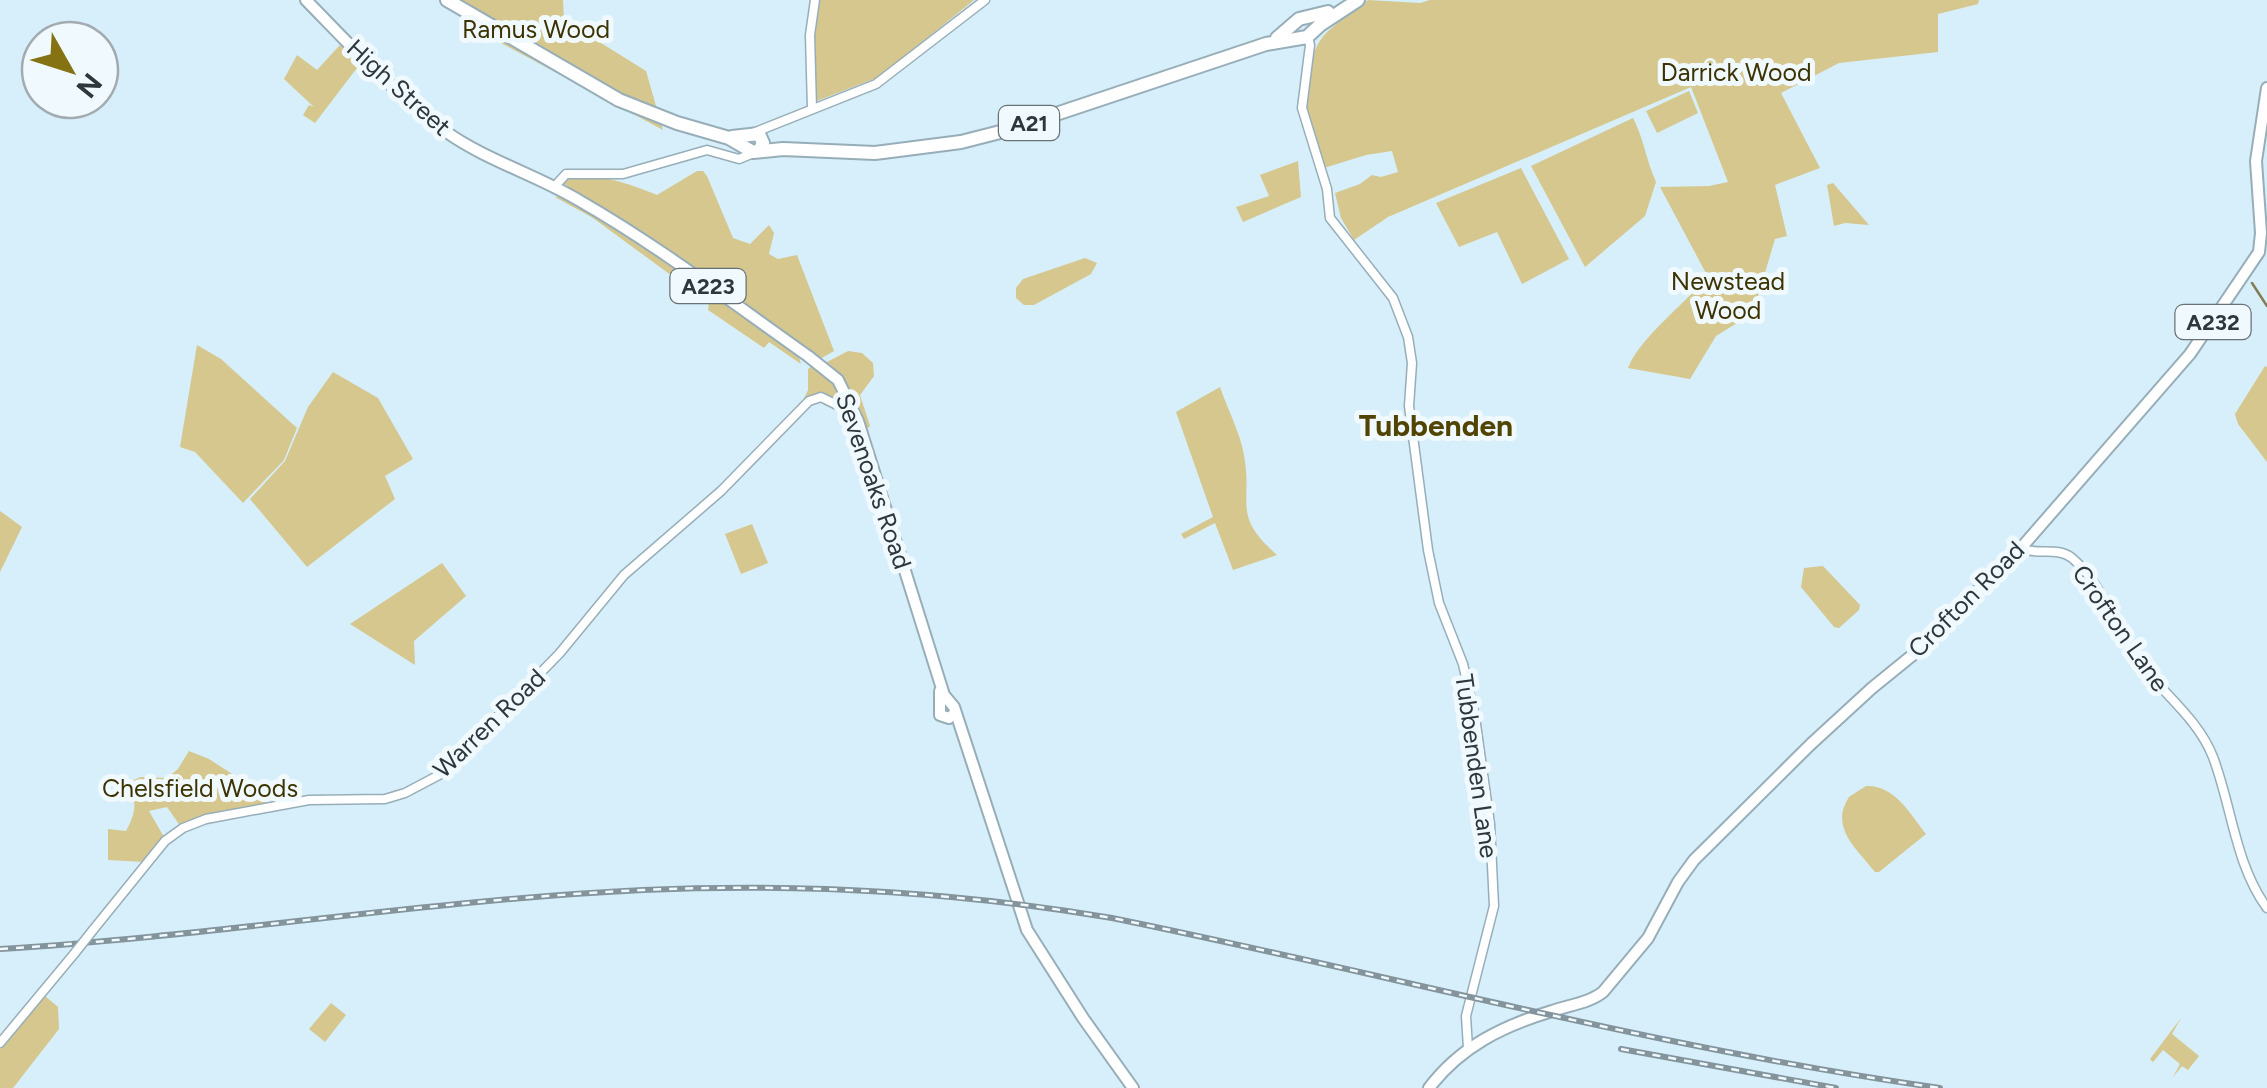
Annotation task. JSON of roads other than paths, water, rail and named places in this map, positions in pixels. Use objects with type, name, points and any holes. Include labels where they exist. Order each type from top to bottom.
[{"type":"highway","name":"A21","points":[[447,0],[619,100],[677,124],[783,149],[876,153],[973,140],[1305,30],[1358,0]]},
{"type":"highway","name":"A21","points":[[1305,30],[1349,0]]},
{"type":"main road","name":"High Street","points":[[306,0],[401,96],[446,132],[476,151],[555,186]]},
{"type":"main road","name":"Crofton Road","points":[[1468,1048],[1525,1020],[1593,999],[1603,992],[1648,938],[1694,860],[1811,744],[1941,632],[2190,354],[2251,267],[2261,245],[2256,161],[2267,88]]},
{"type":"main road","name":"Sevenoaks Road","points":[[555,186],[654,248],[838,380],[849,400],[948,710],[959,730],[1024,923],[1133,1088]]},
{"type":"main road","name":"A232","points":[[1429,1088],[1468,1048]]},
{"type":"street","points":[[812,109],[810,35],[814,0]]},
{"type":"street","points":[[555,186],[566,174],[623,174],[703,150],[754,143],[812,109],[876,84],[985,0]]},
{"type":"street","name":"Tubbenden Lane","points":[[1305,30],[1310,44],[1302,108],[1327,188],[1330,218],[1393,298],[1408,337],[1412,363],[1409,406],[1428,550],[1475,718],[1490,824],[1494,906],[1466,1016],[1468,1048]]},
{"type":"street","name":"Warren Road","points":[[0,1044],[166,841],[206,819],[309,800],[385,799],[415,789],[441,774],[559,654],[624,575],[721,491],[806,403],[818,396],[837,405],[849,400]]},
{"type":"street","name":"Crofton Lane","points":[[2020,548],[2067,554],[2090,576],[2131,651],[2201,735],[2217,770],[2246,874],[2267,908]]},
{"type":"waterway","points":[[2252,283],[2267,306]]},
{"type":"railway","points":[[0,949],[643,890],[819,889],[937,896],[1112,918],[1628,1032],[1940,1088]]},
{"type":"railway","points":[[1621,1049],[1836,1088]]},
{"type":"district","name":"Tubbenden","points":[[1436,425]]},
{"type":"park label","name":"Ramus Wood","points":[[536,29]]},
{"type":"park label","name":"Darrick Wood","points":[[1736,72]]},
{"type":"park label","name":"Newstead Wood","points":[[1728,296]]},
{"type":"park label","name":"Chelsfield Woods","points":[[200,788]]}]
